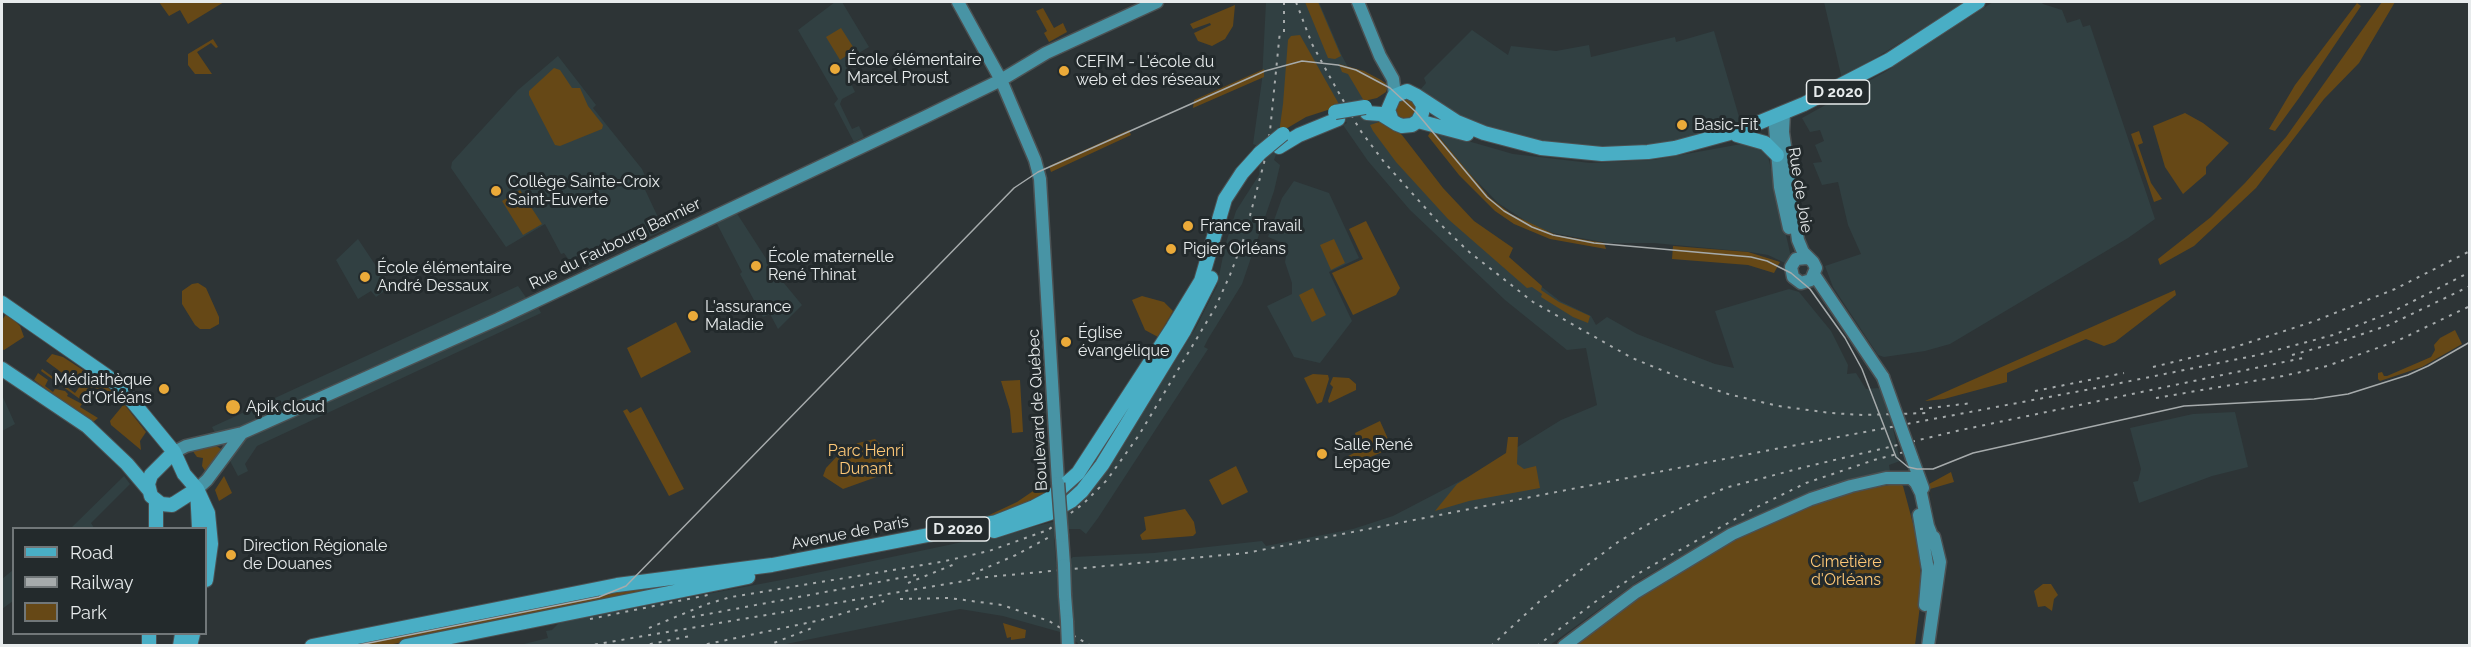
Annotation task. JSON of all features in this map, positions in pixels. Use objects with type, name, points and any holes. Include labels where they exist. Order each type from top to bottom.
[{"type":"main road","name":"Boulevard de Québec","points":[[958,2],[1001,80],[1038,172],[1041,188],[1068,645]]},
{"type":"main road","name":"Rue du Faubourg Bannier","points":[[170,447],[186,446],[242,433],[498,319],[1001,80],[1046,53],[1157,2]]},
{"type":"main road","name":"Rue du Faubourg Bannier","points":[[1001,80],[1013,77],[1165,2]]},
{"type":"main road","points":[[1358,2],[1380,56],[1393,79],[1393,97],[1388,110],[1392,121],[1407,126],[1418,121],[1423,110],[1417,96],[1395,70],[1370,29]]},
{"type":"main road","name":"D 2020","points":[[1418,121],[1512,147],[1558,156],[1622,158],[1692,146],[1777,118],[1801,106],[1889,60],[1978,2]]},
{"type":"main road","name":"D 2020","points":[[1737,135],[1840,91],[1889,60]]},
{"type":"main road","points":[[1393,97],[1407,91],[1457,122],[1515,142],[1563,151],[1622,154],[1692,146],[1737,135],[1765,144],[1777,155]]},
{"type":"main road","name":"Avenue de Paris","points":[[312,645],[617,585],[783,563],[996,522],[1034,507],[1049,499],[1078,473],[1186,307],[1201,281],[1226,206],[1242,173],[1281,140],[1310,120],[1366,110],[1381,105],[1393,97]]},
{"type":"main road","name":"Avenue de Paris","points":[[1366,110],[1382,114],[1392,121]]},
{"type":"main road","name":"Rue de Joie","points":[[1777,118],[1780,187],[1794,262]]},
{"type":"main road","name":"Rue de Joie","points":[[1777,118],[1795,225],[1800,248],[1807,258]]},
{"type":"main road","name":"Avenue de Paris","points":[[406,645],[648,596],[998,530],[1050,513],[1082,491],[1102,465],[1189,322],[1211,278],[1226,206]]},
{"type":"main road","points":[[1800,258],[1807,258],[1815,265],[1812,279],[1801,283],[1793,277],[1791,267],[1794,262],[1800,258]]},
{"type":"main road","points":[[1812,279],[1830,301],[1880,374],[1924,490],[1940,562],[1928,645]]},
{"type":"main road","points":[[2,303],[107,376],[123,390],[170,447],[188,484],[184,498]]},
{"type":"main road","points":[[2,369],[87,426],[137,474],[152,496],[166,506],[172,505],[197,489]]},
{"type":"main road","name":"Rue du Faubourg Bannier","points":[[197,489],[207,480],[242,433]]},
{"type":"main road","points":[[219,438],[226,453]]},
{"type":"main road","points":[[156,527],[151,475],[162,467],[170,447]]},
{"type":"main road","points":[[1910,458],[1911,484],[1928,570],[1921,645]]},
{"type":"main road","points":[[137,474],[162,467],[172,467],[184,474],[197,489],[206,505],[210,522],[211,544],[207,573]]},
{"type":"main road","points":[[1564,645],[1644,586],[1754,523],[1810,499],[1851,486],[1886,478],[1912,478]]},
{"type":"main road","points":[[1912,478],[1921,493],[1928,526],[1935,544]]},
{"type":"main road","points":[[197,489],[199,527]]},
{"type":"shaded area","points":[[835,2],[842,2],[869,47],[845,61],[854,76],[849,79],[855,92],[842,99],[840,104],[852,129],[859,126],[864,137],[854,142],[834,104],[838,99],[798,30]]},
{"type":"shaded area","points":[[1266,2],[1319,2],[1342,56],[1382,130],[1413,157],[1512,264],[1560,301],[1591,316],[1596,325],[1607,317],[1637,334],[1715,364],[1734,368],[1715,311],[1789,289],[1799,292],[1831,331],[1848,365],[1847,374],[1856,373],[1866,389],[1878,388],[1885,391],[1900,461],[1889,465],[1890,471],[1824,486],[1729,528],[1638,581],[1550,645],[1078,645],[1060,632],[1003,616],[960,609],[781,645],[516,646],[548,638],[546,631],[552,630],[560,622],[797,577],[1053,522],[1092,489],[1104,474],[1195,329],[1217,286],[1225,246],[1236,211],[1259,175],[1260,147],[1253,144],[1262,80]],"holes":[[[1299,41],[1347,123],[1343,125],[1368,161],[1410,210],[1505,300],[1567,350],[1586,348],[1597,405],[1561,420],[1519,446],[1488,469],[1393,516],[1353,529],[1266,546],[1262,541],[1154,553],[1073,557],[1062,566],[1056,562],[1054,539],[1067,529],[1080,529],[1086,534],[1098,518],[1208,349],[1204,347],[1208,339],[1242,284],[1274,191],[1280,165],[1274,160],[1286,127]]]},
{"type":"shaded area","points":[[1824,2],[1965,2],[1842,79]]},
{"type":"shaded area","points":[[1993,2],[2041,2],[2062,10],[2067,23],[2080,19],[2083,27],[2090,25],[2155,219],[2128,238],[1950,344],[1925,351],[1884,357],[1878,355],[1833,287],[1825,266],[1861,254],[1848,225],[1838,182],[1822,185],[1813,163],[1822,162],[1815,145],[1824,141],[1820,130],[1810,132],[1802,118],[1885,72]]},
{"type":"shaded area","points":[[1472,30],[1508,55],[1511,46],[1556,51],[1589,45],[1591,57],[1675,37],[1676,42],[1714,31],[1742,127],[1712,136],[1612,151],[1508,137],[1453,114],[1420,90],[1426,83],[1424,78]]},
{"type":"shaded area","points":[[558,56],[596,105],[593,108],[642,169],[645,176],[640,179],[664,230],[649,237],[642,224],[603,243],[609,256],[588,266],[582,254],[569,260],[564,253],[561,254],[545,224],[506,247],[451,168],[452,162],[518,90]]},
{"type":"shaded area","points":[[1440,133],[1513,154],[1590,163],[1653,160],[1747,143],[1759,148],[1768,156],[1791,257],[1785,263],[1768,255],[1750,252],[1654,243],[1608,243],[1553,233],[1532,225],[1498,203],[1467,171],[1438,135]]},
{"type":"shaded area","points":[[1294,181],[1329,193],[1359,258],[1329,272],[1352,321],[1320,363],[1294,357],[1267,306],[1292,294],[1292,283],[1285,262],[1288,245],[1268,237],[1282,198]]},
{"type":"shaded area","points":[[736,212],[774,271],[802,305],[778,329],[770,314],[763,317],[716,222]]},
{"type":"shaded area","name":"École élémentaire André Dessaux","points":[[358,239],[390,287],[376,297],[371,291],[358,299],[336,260]]},
{"type":"shaded area","points":[[518,286],[541,313],[257,446],[245,464],[248,471],[238,476],[212,427]]},
{"type":"shaded area","points":[[2,395],[15,424],[2,431]]},
{"type":"shaded area","points":[[2235,412],[2248,467],[2212,476],[2139,503],[2133,482],[2138,481],[2141,469],[2130,428],[2193,414]]},
{"type":"shaded area","points":[[124,476],[130,484],[91,523],[93,527],[72,527]]},
{"type":"shaded area","points":[[12,571],[12,602],[2,609],[2,579]]},
{"type":"green space","points":[[159,2],[224,2],[188,24],[180,10],[169,16]]},
{"type":"green space","points":[[1305,2],[1318,2],[1341,56],[1335,59],[1328,58]]},
{"type":"green space","points":[[2382,2],[2395,2],[2359,63],[2324,99],[2256,188],[2194,246],[2160,265],[2158,259],[2211,217],[2286,137]]},
{"type":"green space","points":[[2357,3],[2361,6],[2299,98],[2275,131],[2269,129],[2295,85]]},
{"type":"green space","points":[[1235,5],[1233,26],[1225,39],[1212,46],[1198,41],[1194,33],[1211,25],[1210,23],[1193,29],[1190,24]]},
{"type":"green space","points":[[1043,8],[1054,28],[1063,23],[1067,32],[1049,42],[1044,33],[1047,31],[1036,11]]},
{"type":"green space","points":[[841,28],[855,50],[840,60],[826,37]]},
{"type":"green space","points":[[1300,35],[1340,106],[1306,117],[1279,133],[1288,40],[1291,36]]},
{"type":"green space","points":[[213,39],[218,47],[216,48],[211,43],[197,52],[212,74],[195,74],[188,65],[188,54]]},
{"type":"green space","points":[[1339,64],[1364,71],[1381,80],[1388,85],[1386,92],[1377,98],[1364,101],[1348,74],[1342,72]]},
{"type":"green space","points":[[554,68],[560,70],[572,88],[580,88],[588,106],[603,125],[602,129],[560,146],[555,145],[529,95],[529,91]]},
{"type":"green space","points":[[1264,69],[1264,77],[1193,108],[1194,100]]},
{"type":"green space","points":[[1403,96],[1414,100],[1418,111],[1409,121],[1395,118],[1393,104]]},
{"type":"green space","points":[[2185,113],[2203,123],[2229,143],[2206,167],[2206,174],[2183,194],[2165,167],[2153,126]]},
{"type":"green space","points":[[1386,122],[1402,135],[1443,188],[1474,221],[1513,248],[1509,257],[1542,286],[1541,290],[1559,302],[1590,316],[1588,323],[1573,317],[1541,297],[1542,294],[1532,287],[1527,288],[1448,219],[1396,162],[1373,131],[1370,125]]},
{"type":"green space","points":[[1129,130],[1131,135],[1051,172],[1049,166]]},
{"type":"green space","points":[[1431,131],[1434,131],[1490,198],[1511,214],[1556,235],[1604,243],[1606,249],[1550,239],[1514,224],[1495,211],[1459,175],[1428,136]]},
{"type":"green space","points":[[2139,131],[2143,143],[2138,145],[2151,183],[2162,199],[2154,202],[2131,134]]},
{"type":"green space","points":[[520,190],[542,224],[523,235],[502,201]]},
{"type":"green space","points":[[1366,221],[1400,288],[1396,295],[1353,315],[1332,273],[1363,259],[1349,229]]},
{"type":"green space","points":[[1334,239],[1345,263],[1331,270],[1320,245]]},
{"type":"green space","points":[[1673,246],[1748,252],[1780,262],[1774,273],[1748,265],[1672,259]]},
{"type":"green space","points":[[198,283],[206,288],[219,317],[219,324],[210,329],[200,329],[195,325],[182,304],[182,291]]},
{"type":"green space","points":[[1313,288],[1326,315],[1312,322],[1299,295]]},
{"type":"green space","points":[[2175,290],[2176,295],[2115,342],[2104,346],[2086,339],[2007,373],[2007,382],[1944,399],[1925,401]]},
{"type":"green space","points":[[1142,296],[1164,302],[1173,311],[1158,337],[1145,330],[1132,300]]},
{"type":"green space","points":[[7,313],[20,326],[24,337],[4,350],[2,349],[2,320]]},
{"type":"green space","points":[[676,322],[691,352],[641,378],[627,348]]},
{"type":"green space","points":[[2455,330],[2462,344],[2422,367],[2380,381],[2378,379],[2378,373],[2382,372],[2384,376],[2387,376],[2431,357],[2435,350],[2434,345],[2440,338]]},
{"type":"green space","points":[[52,354],[63,357],[103,383],[120,399],[116,405],[96,388],[84,402],[41,371],[42,369],[75,393],[80,386],[46,361]]},
{"type":"green space","points":[[38,373],[48,380],[45,386],[53,392],[55,389],[65,391],[67,396],[82,404],[80,407],[98,418],[92,423],[34,380]]},
{"type":"green space","points":[[1313,374],[1328,375],[1329,379],[1322,402],[1317,404],[1304,378]]},
{"type":"green space","points":[[1333,377],[1349,378],[1356,384],[1356,390],[1329,403],[1333,387],[1330,384]]},
{"type":"green space","points":[[1020,380],[1023,432],[1012,433],[1010,410],[1001,381]]},
{"type":"green space","points":[[124,404],[146,432],[140,441],[141,450],[111,425],[110,421]]},
{"type":"green space","points":[[641,407],[684,489],[669,496],[623,411],[627,409],[630,413]]},
{"type":"green space","points":[[1380,421],[1392,448],[1349,466],[1346,457],[1360,450],[1355,433]]},
{"type":"green space","points":[[1508,437],[1518,437],[1517,464],[1524,469],[1536,466],[1540,488],[1469,501],[1435,511],[1457,484],[1506,453]]},
{"type":"green space","name":"Parc Henri Dunant","points":[[875,439],[883,447],[891,464],[882,475],[843,489],[823,476],[826,468],[840,453],[858,443]]},
{"type":"green space","points":[[215,445],[223,453],[207,474],[202,466],[203,458],[197,457],[192,450]]},
{"type":"green space","points":[[1236,466],[1248,492],[1222,505],[1209,480]]},
{"type":"green space","points":[[1951,472],[1954,482],[1930,489],[1929,484]]},
{"type":"green space","points":[[224,476],[232,493],[219,501],[215,490]]},
{"type":"green space","name":"Cimetière d'Orléans","points":[[1900,483],[1903,486],[1915,531],[1920,563],[1921,598],[1915,645],[1573,646],[1648,591],[1747,532],[1814,504],[1850,492]]},
{"type":"green space","points":[[1039,487],[1047,492],[1032,501],[983,518],[1017,502]]},
{"type":"green space","points":[[1185,509],[1194,522],[1196,533],[1193,536],[1142,540],[1140,535],[1146,530],[1144,517]]},
{"type":"green space","points":[[2043,584],[2051,584],[2058,595],[2054,599],[2052,611],[2045,606],[2038,607],[2034,591]]},
{"type":"green space","points":[[643,586],[642,596],[388,645],[328,646]]},
{"type":"green space","points":[[1003,623],[1026,630],[1025,638],[1011,640],[1011,637],[1007,638]]},
{"type":"tram line","points":[[354,646],[599,597],[626,586],[1014,188],[1038,172],[1265,71],[1302,61],[1338,65],[1356,70],[1390,88],[1416,112],[1487,197],[1504,211],[1532,227],[1553,235],[1594,243],[1751,257],[1767,261],[1791,273],[1810,289],[1845,338],[1862,369],[1896,457],[1908,467],[1933,469],[1973,453],[2184,406],[2314,399],[2348,394],[2408,375],[2470,342]]},
{"type":"railway","points":[[1284,2],[1284,38]]},
{"type":"railway","points":[[1296,2],[1312,44],[1331,79],[1360,130],[1384,162],[1438,222],[1468,251],[1533,302],[1632,358],[1728,394],[1778,406],[1831,413],[1863,415],[1928,413]]},
{"type":"railway","points":[[649,628],[707,604],[731,597],[941,562],[989,551],[1048,530],[1083,504],[1107,480],[1139,435],[1215,308],[1230,275],[1244,238],[1264,163],[1270,131],[1280,31]]},
{"type":"railway","points":[[2153,367],[2235,347],[2315,321],[2395,289],[2470,251]]},
{"type":"railway","points":[[586,646],[987,577],[1246,553],[2091,389],[2258,355],[2333,335],[2392,312],[2470,272]]},
{"type":"railway","points":[[2292,355],[2389,325],[2470,286]]},
{"type":"railway","points":[[2156,398],[2327,366],[2397,341],[2470,306]]},
{"type":"railway","points":[[1491,646],[1541,600],[1618,542],[1657,519],[1725,488],[1961,430],[2303,358]]},
{"type":"railway","points":[[2035,391],[2124,373]]},
{"type":"railway","points":[[1920,409],[1973,403]]},
{"type":"railway","points":[[1537,646],[1595,602],[1639,573],[1753,509],[1806,483],[1912,450]]},
{"type":"railway","points":[[972,574],[1016,555],[1053,535]]},
{"type":"railway","points":[[908,583],[955,564]]},
{"type":"railway","points":[[692,617],[916,575]]},
{"type":"railway","points":[[590,619],[713,594]]},
{"type":"railway","points":[[900,599],[949,598],[1002,605],[1049,621],[1091,646]]},
{"type":"railway","points":[[698,646],[821,620],[884,601]]},
{"type":"railway","points":[[766,646],[812,628]]},
{"type":"railway","points":[[641,646],[690,636]]},
{"type":"place","name":"École élémentaire Marcel Proust","points":[[835,69]]},
{"type":"place","name":"CEFIM - L'école du web et des réseaux","points":[[1064,71]]},
{"type":"place","name":"Basic-Fit","points":[[1682,125]]},
{"type":"place","name":"Collège Sainte-Croix Saint-Euverte","points":[[496,191]]},
{"type":"place","name":"France Travail","points":[[1188,226]]},
{"type":"place","name":"Pigier Orléans","points":[[1171,249]]},
{"type":"place","name":"École maternelle René Thinat","points":[[756,266]]},
{"type":"place","name":"École élémentaire André Dessaux","points":[[365,277]]},
{"type":"place","name":"L'assurance Maladie","points":[[693,316]]},
{"type":"place","name":"Église évangélique","points":[[1066,342]]},
{"type":"place","name":"Médiathèque d'Orléans","points":[[164,389]]},
{"type":"place","name":"Apik cloud","points":[[233,407]]},
{"type":"place","name":"Salle René Lepage","points":[[1322,454]]},
{"type":"place","name":"Direction Régionale de Douanes","points":[[231,555]]}]
